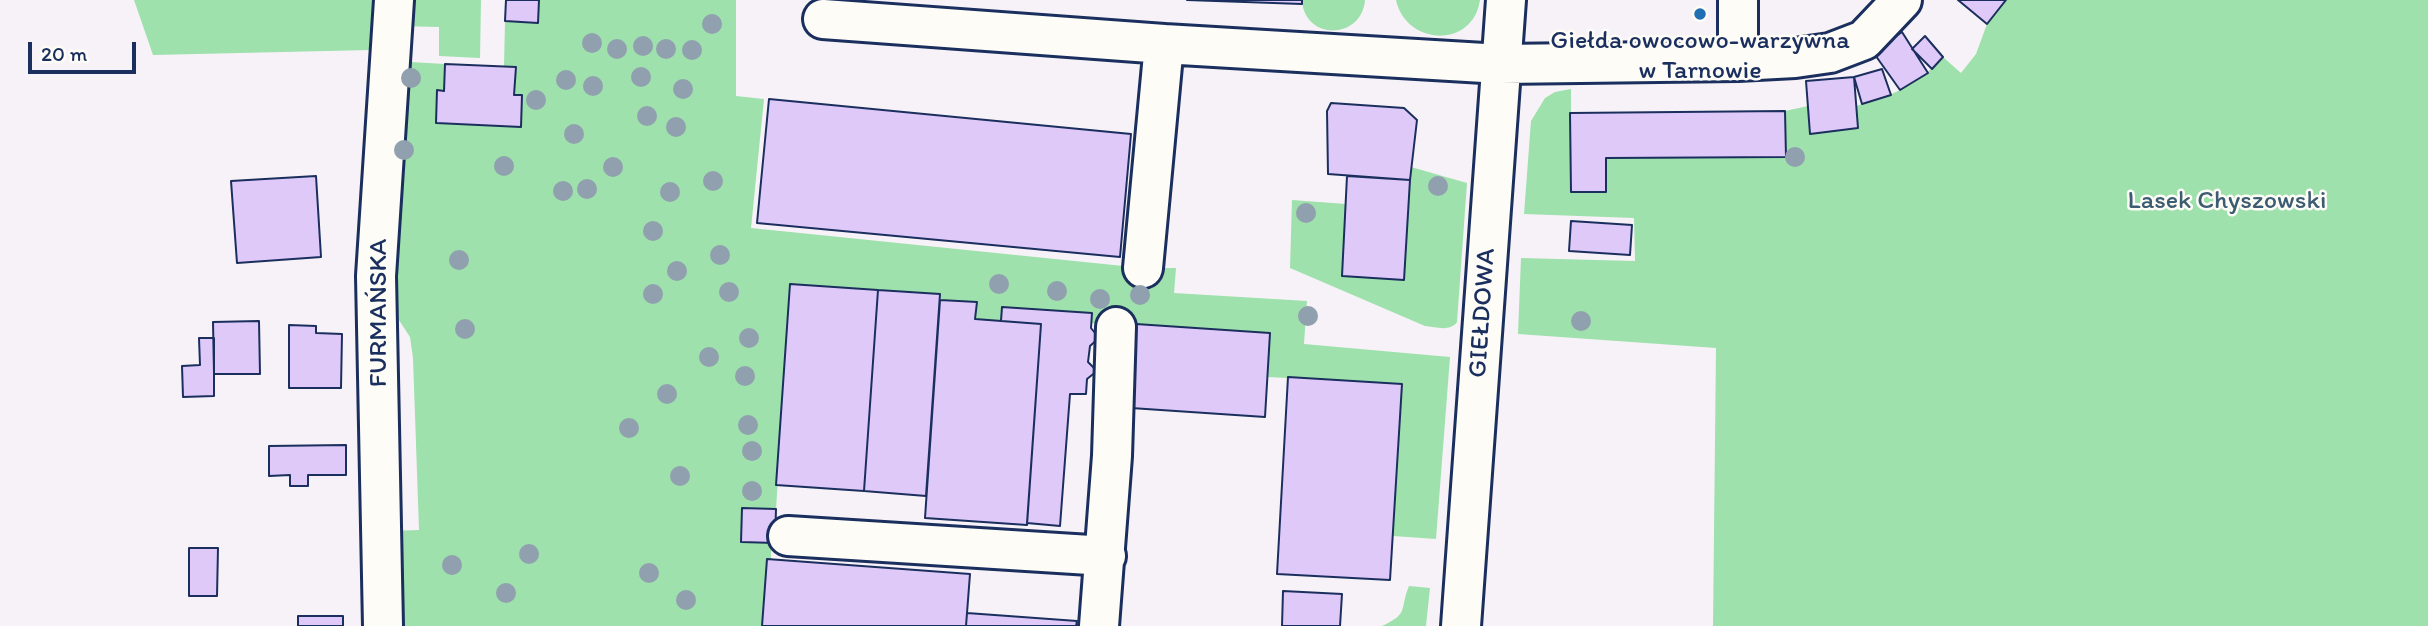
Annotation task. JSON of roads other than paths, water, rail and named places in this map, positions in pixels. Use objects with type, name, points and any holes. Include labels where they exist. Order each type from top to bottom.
[{"type":"street","name":"FURMAŃSKA","points":[[383,626],[376,276],[394,0]]},
{"type":"street","name":"GIEŁDOWA","points":[[1461,626],[1506,0]]},
{"type":"street","points":[[1738,0],[1738,61]]},
{"type":"street","points":[[823,19],[1164,44],[1501,64],[1738,61],[1830,53],[1864,40],[1902,0]]},
{"type":"street","points":[[1143,268],[1164,44]]},
{"type":"street","points":[[1099,626],[1106,556],[1116,327]]},
{"type":"street","points":[[788,536],[1106,556]]},
{"type":"place","name":"Giełda owocowo-warzywna w Tarnowie","points":[[1700,14]]},
{"type":"park label","name":"Lasek Chyszowski","points":[[2227,201]]}]
